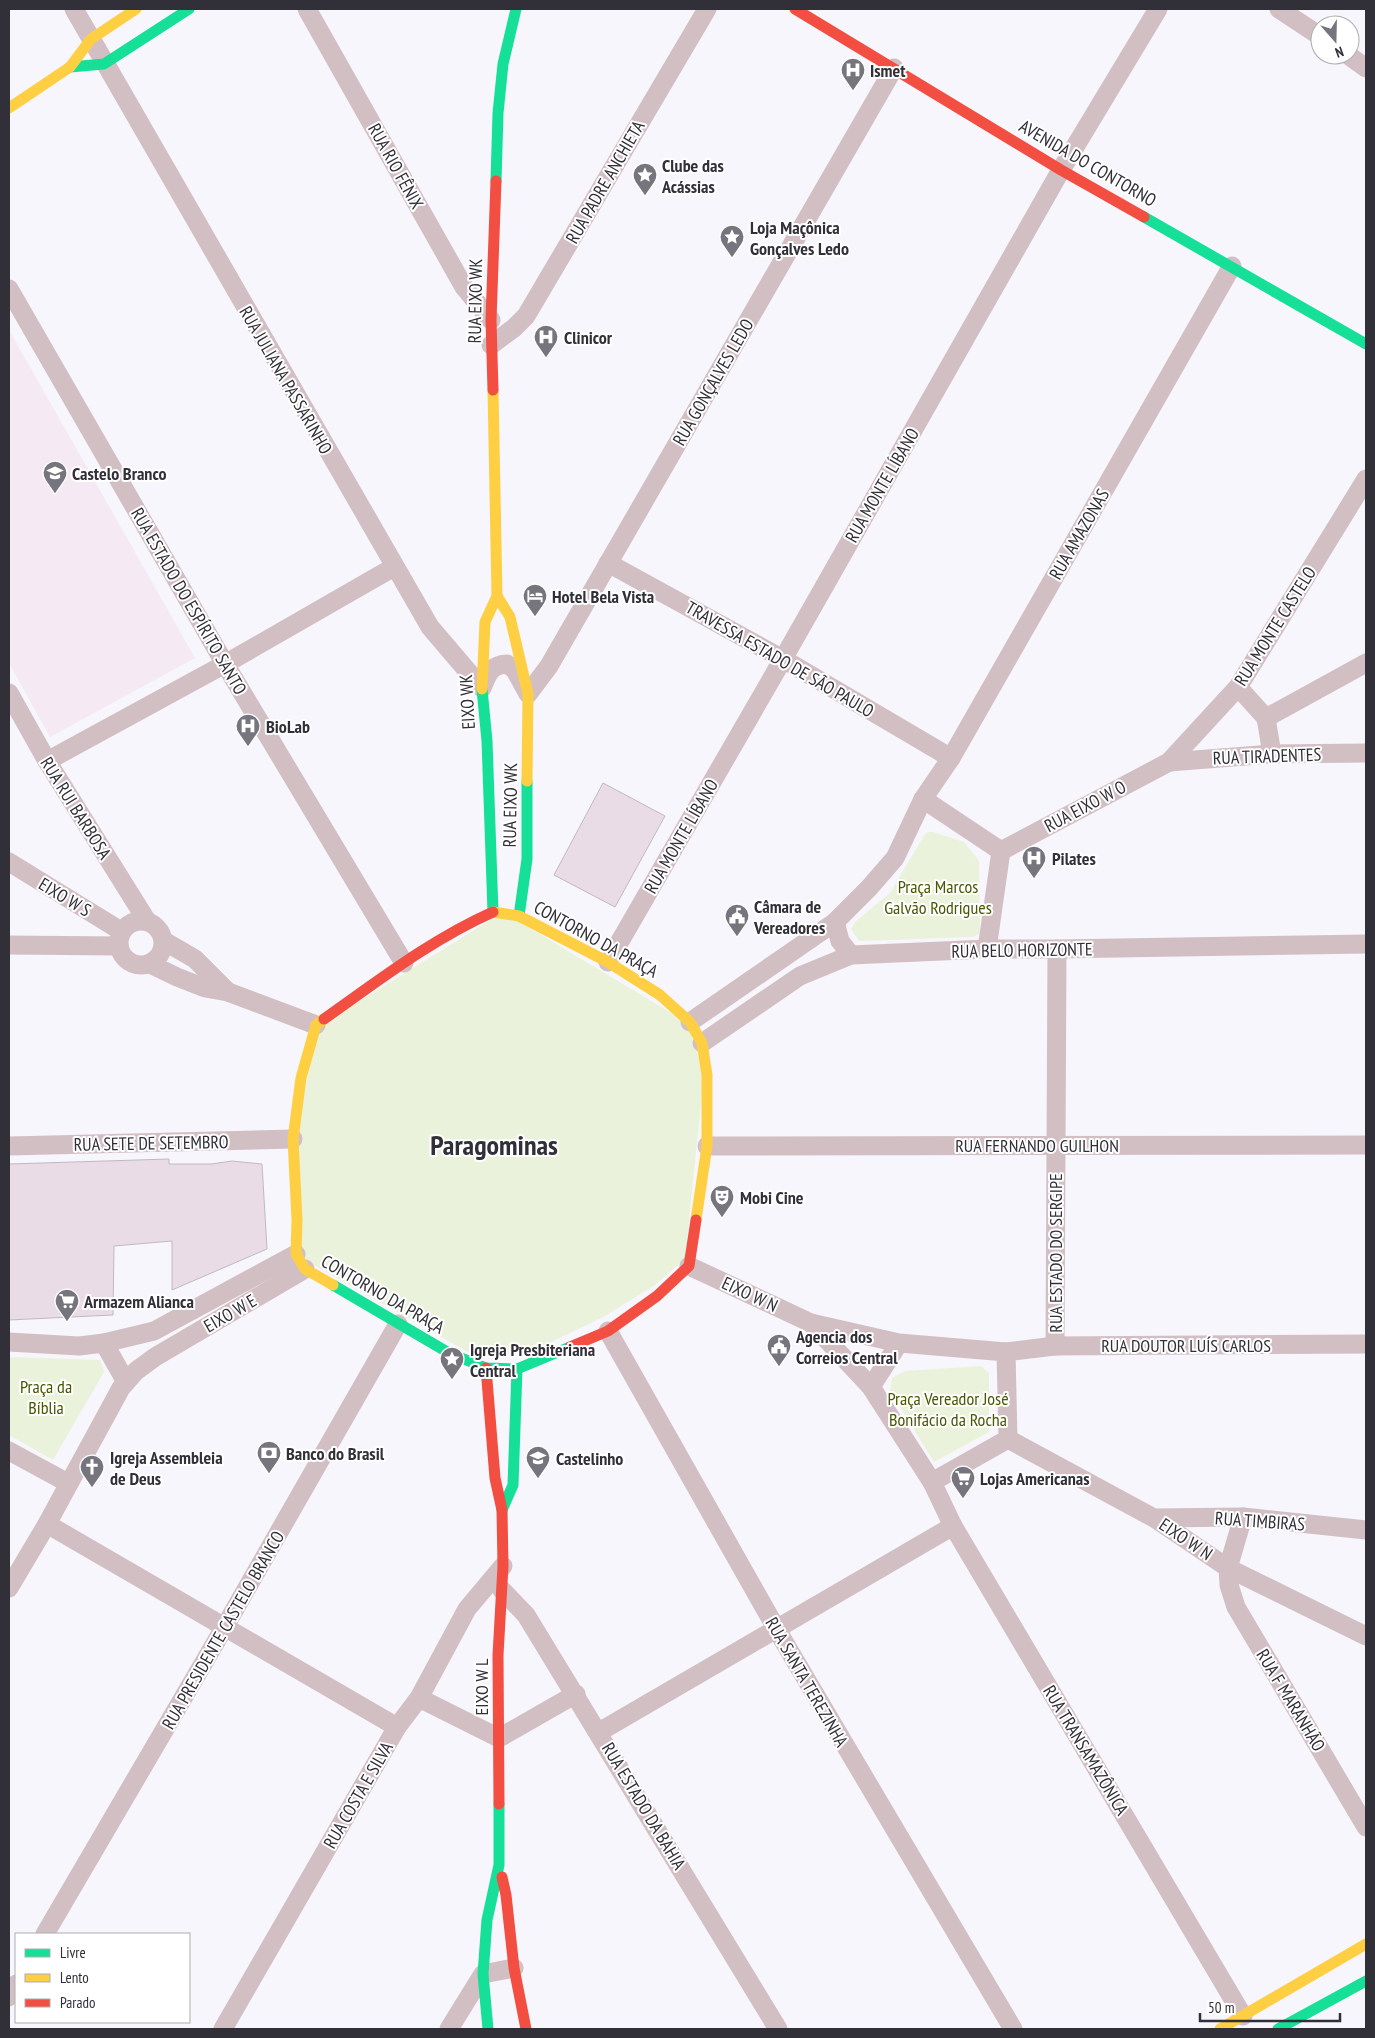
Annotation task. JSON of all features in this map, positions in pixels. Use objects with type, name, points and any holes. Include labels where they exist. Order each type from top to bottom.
[{"type":"street","name":"RUA JULIANA PASSARINHO","points":[[74,9],[430,627],[482,688]]},
{"type":"street","points":[[9,108],[70,67],[91,39],[136,9]]},
{"type":"street","points":[[70,67],[104,64],[189,9]]},
{"type":"street","name":"RUA RIO FÊNIX","points":[[308,9],[464,287],[491,320]]},
{"type":"street","name":"RUA EIXO WK","points":[[497,596],[490,345],[498,113],[503,64],[516,9]]},
{"type":"street","name":"RUA PADRE ANCHIETA","points":[[490,345],[514,328],[526,316],[707,9]]},
{"type":"street","name":"AVENIDA DO CONTORNO","points":[[795,9],[1061,170],[1366,344]]},
{"type":"street","name":"RUA MONTE LÍBANO","points":[[608,962],[1061,170],[1158,9]]},
{"type":"street","points":[[1279,9],[1310,29]]},
{"type":"street","name":"RUA GONÇALVES LEDO","points":[[528,694],[549,666],[894,68]]},
{"type":"street","name":"RUA AMAZONAS","points":[[690,1022],[834,922],[869,888],[895,858],[923,799],[951,758],[1232,266]]},
{"type":"street","name":"RUA ESTADO DO ESPÍRITO SANTO","points":[[9,289],[225,664],[404,963]]},
{"type":"street","name":"RUA MONTE CASTELO","points":[[1168,762],[1238,687],[1366,479]]},
{"type":"street","name":"TRAVESSA ESTADO DE SÃO PAULO","points":[[608,563],[783,659],[951,758]]},
{"type":"street","points":[[47,761],[225,664],[394,567]]},
{"type":"street","points":[[497,596],[510,617],[528,694]]},
{"type":"street","name":"EIXO WK","points":[[493,912],[487,741],[482,688],[485,622],[497,596]]},
{"type":"street","points":[[1266,718],[1366,663]]},
{"type":"street","points":[[482,688],[490,671],[498,664],[507,664],[515,670],[528,694]]},
{"type":"street","points":[[1238,687],[1266,718],[1272,754]]},
{"type":"street","name":"RUA RUI BARBOSA","points":[[9,693],[47,761],[147,921]]},
{"type":"street","name":"RUA EIXO WK","points":[[519,916],[527,859],[528,694]]},
{"type":"street","name":"RUA TIRADENTES","points":[[1168,762],[1272,754],[1366,753]]},
{"type":"street","name":"RUA EIXO W O","points":[[1001,850],[1168,762]]},
{"type":"street","points":[[923,799],[1001,850],[987,949]]},
{"type":"street","name":"EIXO W S","points":[[9,862],[120,939],[124,959],[136,965],[150,964],[205,988],[228,992],[316,1025]]},
{"type":"street","points":[[316,1025],[404,963],[468,923],[493,912]]},
{"type":"street","name":"CONTORNO DA PRAÇA","points":[[316,1025],[301,1078],[293,1140],[301,1262],[398,1324],[449,1353],[486,1368],[517,1369],[608,1331],[657,1296],[689,1266],[707,1146],[707,1075],[702,1044],[690,1022],[660,995],[608,962],[519,916],[493,912]]},
{"type":"street","points":[[9,945],[120,939],[128,924],[137,920],[147,921]]},
{"type":"street","name":"EIXO W S","points":[[147,921],[159,928],[164,941],[195,959],[228,992]]},
{"type":"street","points":[[834,922],[840,941],[850,955]]},
{"type":"street","points":[[150,964],[161,955],[164,941]]},
{"type":"street","name":"RUA BELO HORIZONTE","points":[[702,1044],[800,976],[850,955],[987,949],[1366,944]]},
{"type":"street","name":"RUA ESTADO DO SERGIPE","points":[[1055,1346],[1057,949]]},
{"type":"street","name":"RUA SETE DE SETEMBRO","points":[[9,1146],[293,1140]]},
{"type":"street","name":"RUA FERNANDO GUILHON","points":[[707,1146],[1366,1145]]},
{"type":"street","name":"EIXO W E","points":[[9,1342],[79,1346],[104,1343],[154,1331],[301,1262]]},
{"type":"street","name":"EIXO W E","points":[[9,1588],[126,1382],[136,1370],[301,1262]]},
{"type":"street","name":"EIXO W N","points":[[689,1266],[811,1323]]},
{"type":"street","name":"RUA DOUTOR LUÍS CARLOS","points":[[811,1323],[899,1343],[1006,1352],[1055,1346],[1366,1344]]},
{"type":"street","name":"RUA TRANSAMAZÔNICA","points":[[811,1323],[871,1387],[932,1482],[953,1526],[1243,2016]]},
{"type":"street","name":"RUA PRESIDENTE CASTELO BRANCO","points":[[46,1933],[224,1628],[398,1324]]},
{"type":"street","name":"RUA SANTA TEREZINHA","points":[[608,1331],[777,1630],[1013,2029]]},
{"type":"street","points":[[104,1343],[126,1382]]},
{"type":"street","points":[[871,1387],[899,1343]]},
{"type":"street","points":[[932,1482],[1008,1439],[1006,1352]]},
{"type":"street","name":"EIXO W L","points":[[486,1368],[495,1478],[502,1510],[503,1566],[498,1655],[499,1865],[487,1920],[483,1974],[488,2029]]},
{"type":"street","name":"EIXO W L","points":[[502,1510],[514,1484],[517,1369]]},
{"type":"street","name":"EIXO W N","points":[[1008,1439],[1154,1518],[1228,1568],[1366,1636]]},
{"type":"street","points":[[9,1451],[68,1483]]},
{"type":"street","points":[[1228,1568],[1243,1517]]},
{"type":"street","name":"RUA TIMBIRAS","points":[[1154,1518],[1243,1517],[1366,1530]]},
{"type":"street","points":[[47,1524],[397,1727]]},
{"type":"street","points":[[599,1732],[953,1526]]},
{"type":"street","name":"RUA COSTA E SILVA","points":[[223,2029],[397,1727],[419,1698],[467,1609],[503,1566]]},
{"type":"street","name":"RUA F MARANHÃO","points":[[1228,1568],[1229,1584],[1236,1607],[1366,1827]]},
{"type":"street","name":"RUA ESTADO DA BAHIA","points":[[502,1590],[526,1615],[576,1694],[778,2029]]},
{"type":"street","points":[[419,1698],[499,1738],[576,1694]]},
{"type":"street","name":"EIXO W L","points":[[499,1865],[506,1895],[514,1968],[526,2029]]},
{"type":"street","points":[[1220,2029],[1366,1944]]},
{"type":"street","points":[[449,2029],[483,1974],[514,1968]]},
{"type":"street","points":[[1278,2029],[1366,1981]]},
{"type":"street","points":[[9,1997],[15,1986]]},
{"type":"shaded area","name":"Castelo Branco","points":[[9,330],[195,658],[50,737],[9,663]]},
{"type":"green space","name":"Praça Marcos Galvão Rodrigues","points":[[928,832],[964,842],[979,861],[980,933],[973,937],[859,941],[851,929],[855,922],[890,893]]},
{"type":"green space","points":[[503,912],[688,1023],[704,1075],[685,1259],[655,1285],[605,1316],[535,1350],[475,1356],[301,1258],[295,1139],[318,1027]]},
{"type":"green space","name":"Praça da Bíblia","points":[[11,1357],[100,1360],[104,1372],[53,1460],[9,1435],[9,1360]]},
{"type":"green space","name":"Praça Vereador José Bonifácio da Rocha","points":[[981,1366],[989,1373],[989,1432],[934,1462],[890,1391],[892,1378],[905,1371]]},
{"type":"building","points":[[603,783],[665,816],[615,907],[554,875]]},
{"type":"building","points":[[169,1159],[169,1164],[211,1164],[232,1161],[262,1164],[267,1249],[172,1290],[172,1241],[114,1246],[113,1315],[9,1320],[9,1164]]},
{"type":"traffic: fast","points":[[70,67],[104,64],[189,9]]},
{"type":"traffic: fast","points":[[496,181],[498,113],[503,64],[516,9]]},
{"type":"traffic: fast","points":[[1144,217],[1366,344]]},
{"type":"traffic: fast","points":[[482,689],[487,741],[493,912]]},
{"type":"traffic: fast","points":[[519,916],[527,859],[527,781]]},
{"type":"traffic: fast","points":[[333,1285],[449,1353],[486,1368],[517,1369],[570,1347]]},
{"type":"traffic: fast","points":[[502,1510],[513,1485],[517,1369]]},
{"type":"traffic: fast","points":[[488,2029],[483,1974],[487,1920],[499,1865],[499,1804]]},
{"type":"traffic: fast","points":[[1278,2029],[1366,1981]]},
{"type":"traffic: slow","points":[[9,108],[70,67],[91,39],[136,9]]},
{"type":"traffic: slow","points":[[482,689],[485,622],[497,596],[493,390]]},
{"type":"traffic: slow","points":[[497,596],[510,617],[528,694],[527,781]]},
{"type":"traffic: slow","points":[[493,912],[519,916],[608,962],[660,995],[690,1022],[702,1043],[707,1075],[707,1146],[696,1220]]},
{"type":"traffic: slow","points":[[324,1019],[316,1025],[301,1078],[293,1139],[297,1220],[296,1254],[305,1269],[333,1285]]},
{"type":"traffic: slow","points":[[1220,2029],[1366,1944]]},
{"type":"traffic: jam","points":[[795,9],[1061,170],[1144,217]]},
{"type":"traffic: jam","points":[[493,390],[491,320],[496,181]]},
{"type":"traffic: jam","points":[[324,1019],[427,948],[493,912]]},
{"type":"traffic: jam","points":[[570,1347],[608,1331],[657,1296],[689,1266],[696,1220]]},
{"type":"traffic: jam","points":[[486,1368],[495,1478],[502,1510],[503,1566],[498,1655],[499,1804]]},
{"type":"traffic: jam","points":[[502,1877],[506,1895],[514,1968],[526,2029]]},
{"type":"place","name":"Ismet","points":[[853,91]]},
{"type":"place","name":"Clube das Acássias","points":[[645,196]]},
{"type":"place","name":"Loja Maçônica Gonçalves Ledo","points":[[732,258]]},
{"type":"place","name":"Clinicor","points":[[546,358]]},
{"type":"place","name":"Castelo Branco","points":[[55,494]]},
{"type":"place","name":"Hotel Bela Vista","points":[[535,617]]},
{"type":"place","name":"BioLab","points":[[248,747]]},
{"type":"place","name":"Pilates","points":[[1034,879]]},
{"type":"place","name":"Câmara de Vereadores","points":[[737,937]]},
{"type":"place","name":"Mobi Cine","points":[[722,1218]]},
{"type":"place","name":"Armazem Alianca","points":[[67,1322]]},
{"type":"place","name":"Agencia dos Correios Central","points":[[779,1367]]},
{"type":"place","name":"Igreja Presbiteriana Central","points":[[452,1380]]},
{"type":"place","name":"Banco do Brasil","points":[[269,1474]]},
{"type":"place","name":"Castelinho","points":[[538,1479]]},
{"type":"place","name":"Igreja Assembleia de Deus","points":[[92,1488]]},
{"type":"place","name":"Lojas Americanas","points":[[963,1499]]},
{"type":"district","name":"Paragominas","points":[[494,1144]]}]
